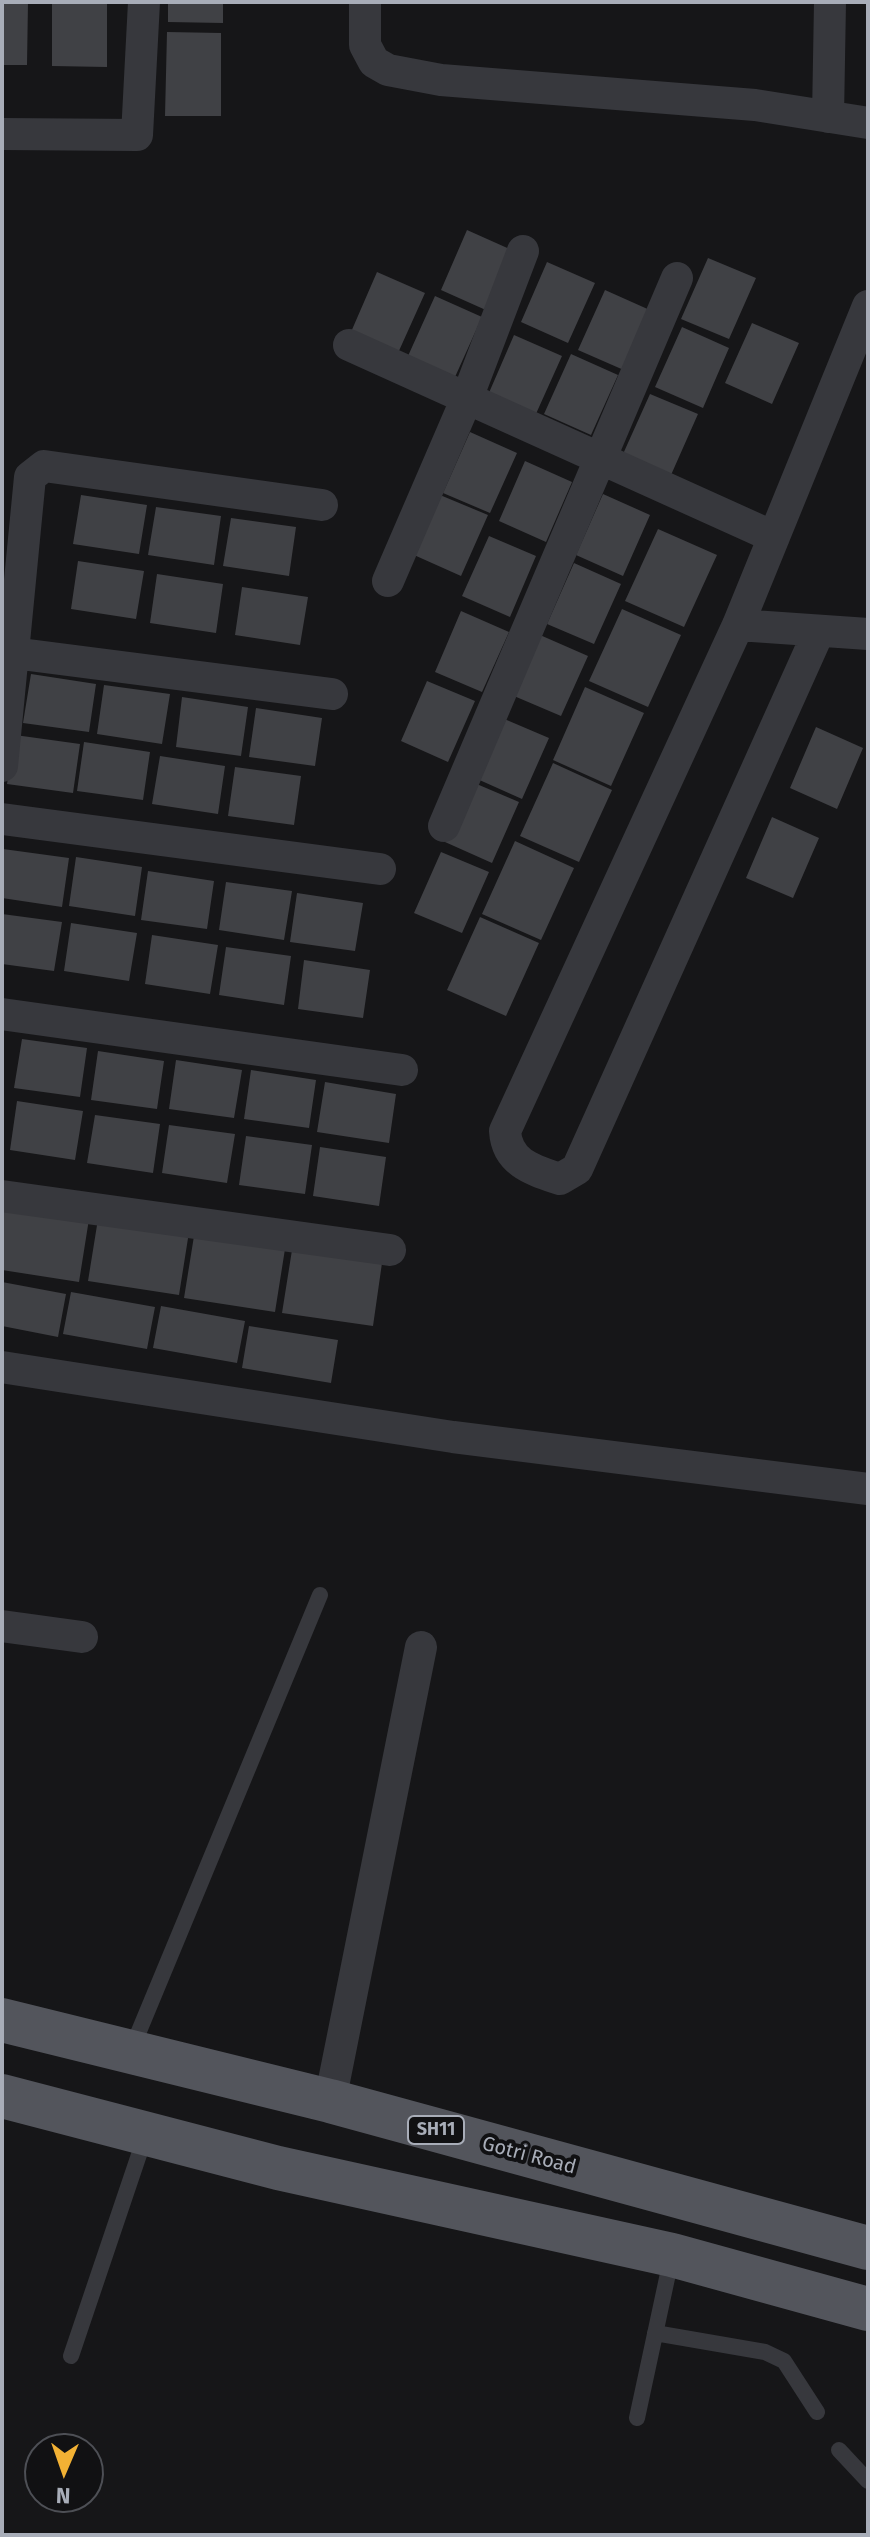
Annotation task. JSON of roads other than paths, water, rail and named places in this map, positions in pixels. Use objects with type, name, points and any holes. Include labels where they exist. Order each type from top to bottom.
[{"type":"main road","name":"Gotri Road","points":[[2,2020],[129,2054],[330,2101],[868,2248]]},
{"type":"main road","points":[[2,2096],[278,2168],[672,2255],[868,2309]]},
{"type":"street","points":[[2,134],[137,135],[144,2]]},
{"type":"street","points":[[365,2],[365,45],[374,62],[388,70],[441,80],[755,105],[868,123]]},
{"type":"street","points":[[828,117],[830,2]]},
{"type":"street","points":[[388,581],[467,398],[523,251]]},
{"type":"street","points":[[444,826],[677,278]]},
{"type":"street","points":[[819,631],[577,1169],[560,1179],[519,1163],[506,1148],[505,1131],[738,625],[868,306]]},
{"type":"street","points":[[349,345],[774,537]]},
{"type":"street","points":[[2,766],[30,477],[44,466],[322,505]]},
{"type":"street","points":[[738,625],[868,634]]},
{"type":"street","points":[[13,653],[332,694]]},
{"type":"street","points":[[2,819],[380,869]]},
{"type":"street","points":[[2,1014],[402,1070]]},
{"type":"street","points":[[2,1196],[390,1250]]},
{"type":"street","points":[[2,1367],[453,1437],[868,1489]]},
{"type":"street","points":[[2,1626],[82,1637]]},
{"type":"street","points":[[330,2101],[421,1647]]},
{"type":"lane","points":[[129,2054],[320,1595]]},
{"type":"lane","points":[[71,2356],[146,2133]]},
{"type":"lane","points":[[637,2418],[672,2255]]},
{"type":"lane","points":[[655,2333],[765,2352],[784,2361],[817,2412]]},
{"type":"lane","points":[[839,2450],[868,2481]]}]
